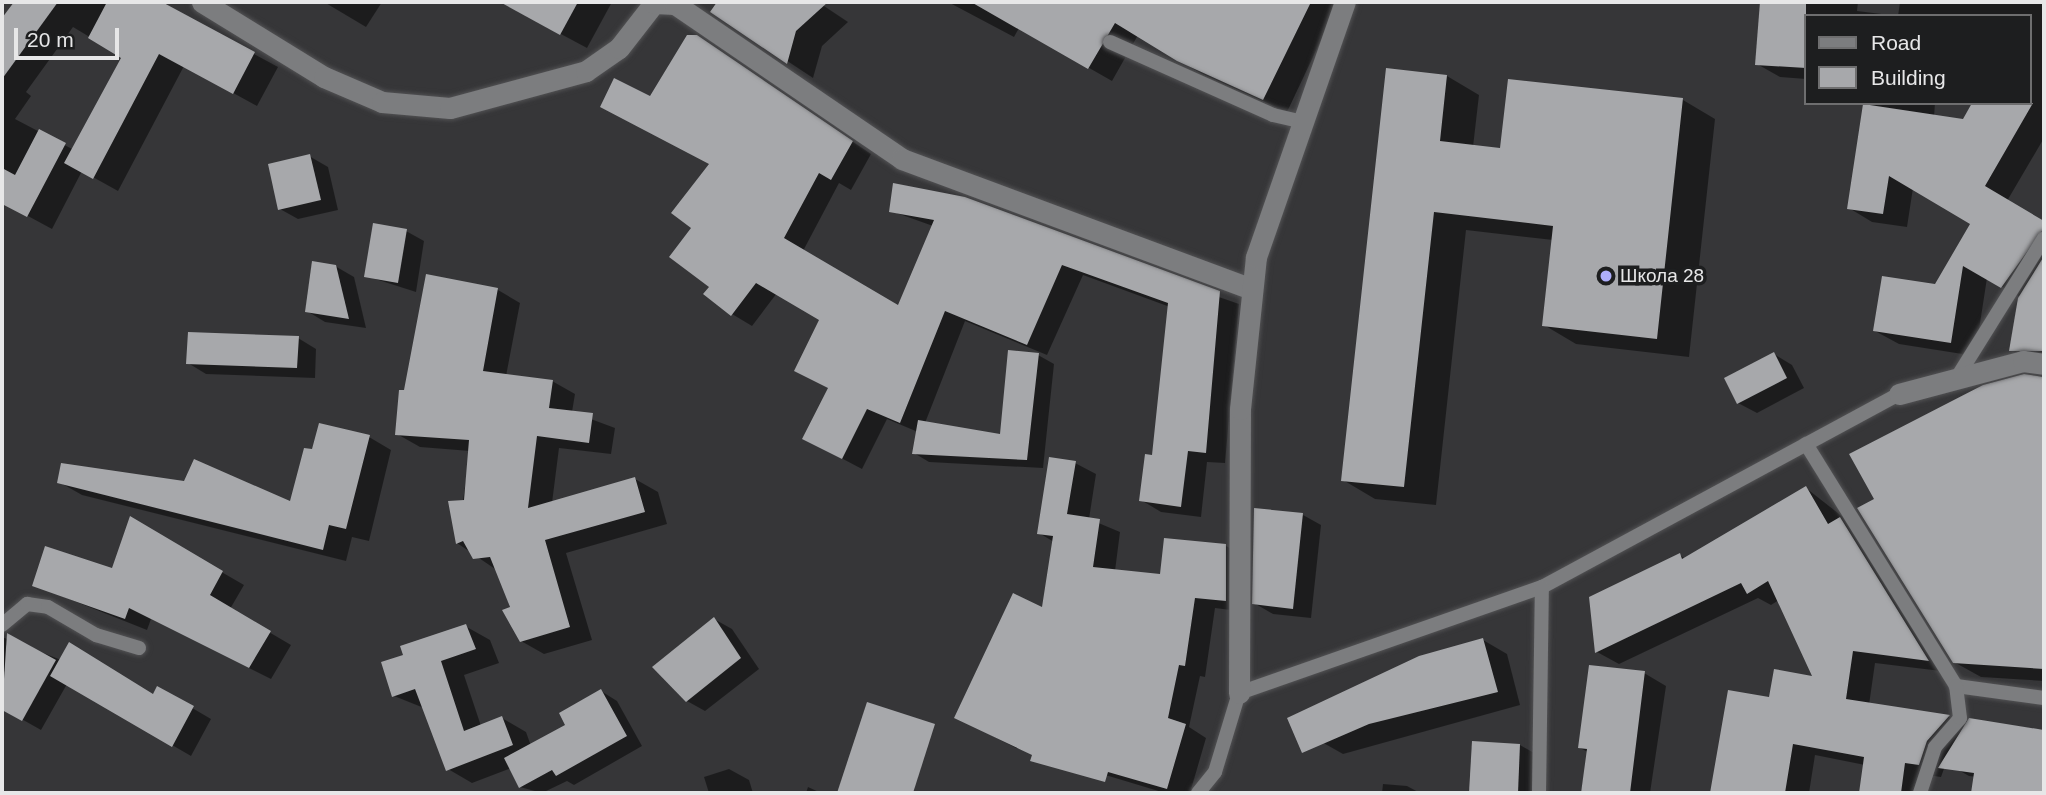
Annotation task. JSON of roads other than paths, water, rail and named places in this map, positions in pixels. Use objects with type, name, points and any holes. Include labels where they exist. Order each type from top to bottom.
[{"type":"street","points":[[201,2],[324,77],[382,102],[450,108],[586,71],[619,48],[654,3],[675,4],[902,159],[1252,289]]},
{"type":"street","points":[[1239,693],[1240,409],[1256,257],[1345,2]]},
{"type":"street","points":[[1899,394],[2023,361],[2044,364]]},
{"type":"lane","points":[[1110,42],[1273,115],[1303,122]]},
{"type":"lane","points":[[1956,379],[2044,238]]},
{"type":"lane","points":[[1198,793],[1215,772],[1239,693],[1542,587],[1899,394]]},
{"type":"lane","points":[[1806,444],[1956,687],[1960,718],[1935,747],[1920,793]]},
{"type":"lane","points":[[1539,793],[1542,587]]},
{"type":"lane","points":[[2,625],[27,604],[48,607],[96,635],[139,648]]},
{"type":"lane","points":[[1956,687],[2044,698]]},
{"type":"place","name":"Школа 28","points":[[1606,276]]}]
